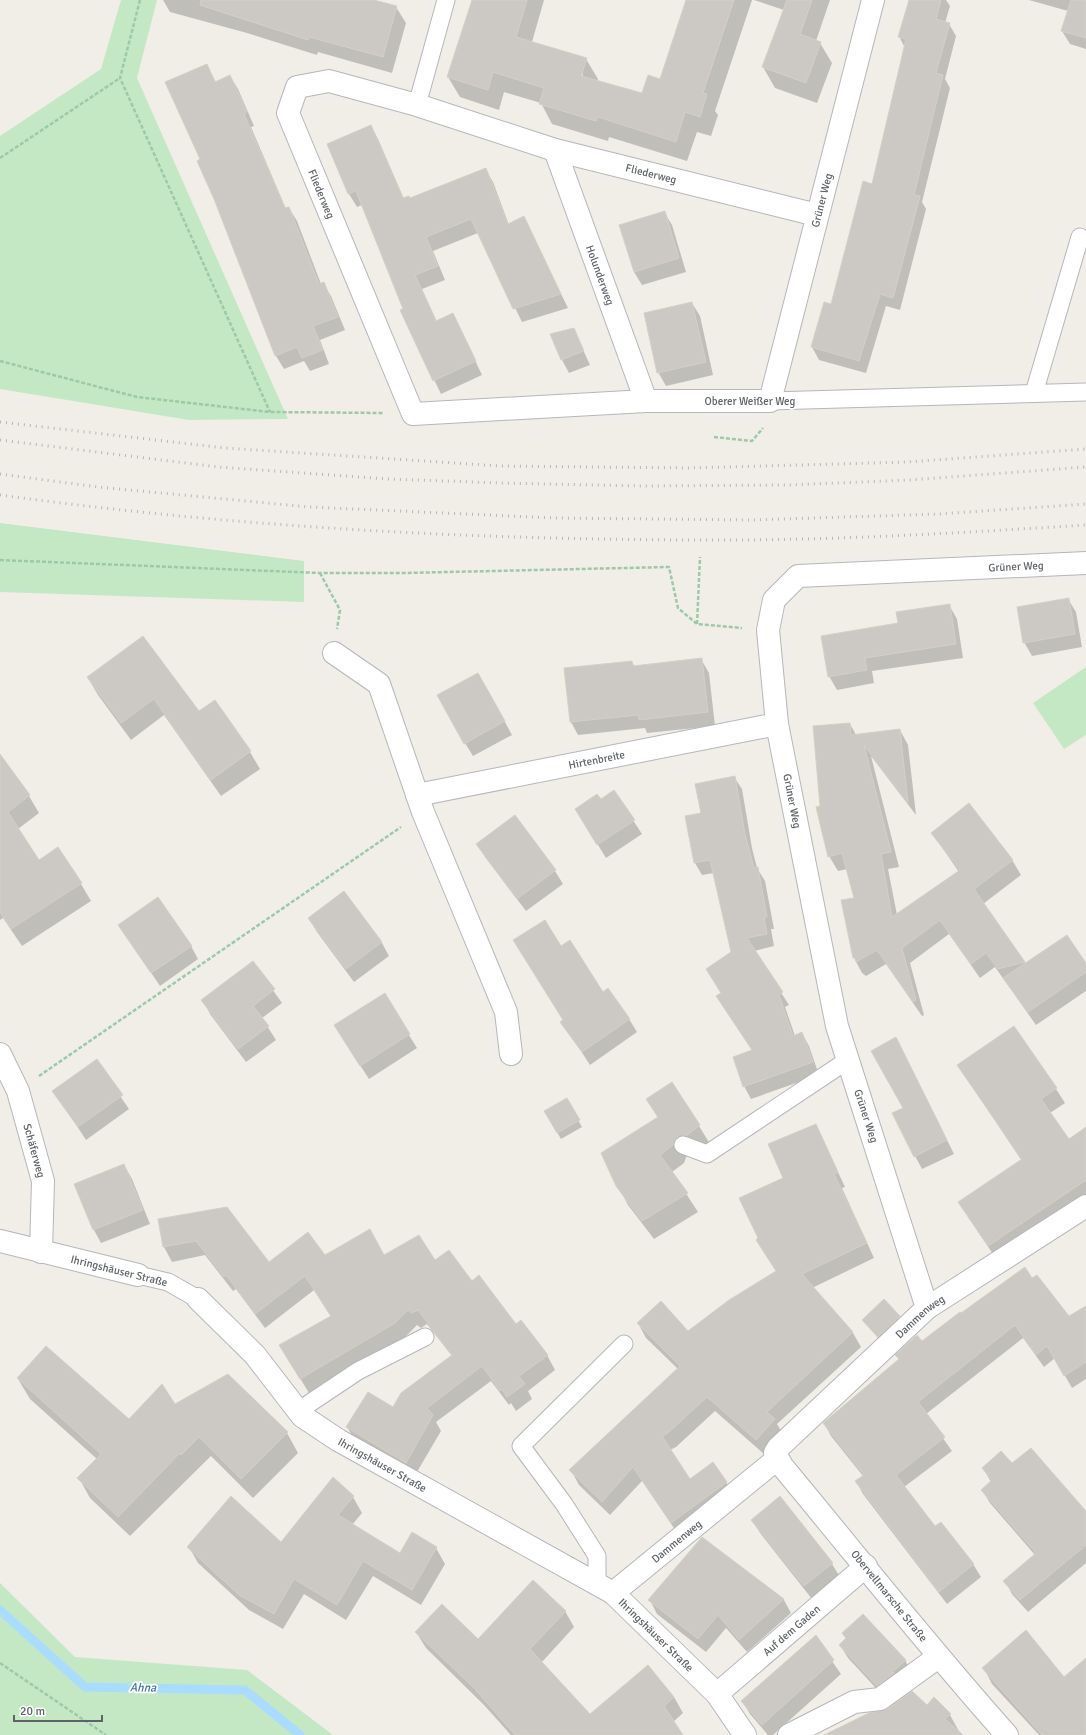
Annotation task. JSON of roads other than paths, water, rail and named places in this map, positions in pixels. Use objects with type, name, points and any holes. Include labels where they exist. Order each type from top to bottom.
[{"type":"street","name":"Grüner Weg","points":[[770,401],[873,0]]},
{"type":"street","name":"Fliederweg","points":[[414,414],[288,113],[297,87],[328,81],[418,105],[555,150],[817,215]]},
{"type":"street","name":"Holunderweg","points":[[555,150],[646,401]]},
{"type":"street","name":"Oberer Weißer Weg","points":[[414,414],[646,401],[770,401]]},
{"type":"street","name":"Grüner Weg","points":[[927,1308],[837,1026],[777,724],[768,630],[774,600],[798,576],[1086,563]]},
{"type":"street","points":[[334,653],[379,684],[420,804],[506,1012],[511,1054]]},
{"type":"street","name":"Hirtenbreite","points":[[420,804],[777,724]]},
{"type":"street","name":"Schäferweg","points":[[0,1054],[18,1091],[43,1181],[41,1252]]},
{"type":"street","name":"Dammenweg","points":[[605,1588],[776,1456],[778,1448],[927,1308],[1086,1206]]},
{"type":"street","name":"Ihringshäuser Straße","points":[[0,1241],[138,1275]]},
{"type":"street","name":"Ihringshäuser Straße","points":[[198,1299],[255,1355],[302,1416],[338,1440],[605,1588],[717,1694],[745,1735]]},
{"type":"street","name":"Obervellmarsche Straße","points":[[776,1456],[938,1656],[1007,1735]]},
{"type":"street","name":"Auf dem Gaden","points":[[717,1694],[866,1566]]},
{"type":"street","points":[[789,1735],[854,1702],[880,1699],[938,1656]]},
{"type":"lane","points":[[418,105],[446,0]]},
{"type":"lane","points":[[1034,393],[1080,237]]},
{"type":"lane","name":"Oberer Weißer Weg","points":[[770,401],[1086,392]]},
{"type":"lane","points":[[684,1145],[707,1154],[848,1060]]},
{"type":"lane","name":"Ihringshäuser Straße","points":[[138,1275],[168,1282],[198,1299]]},
{"type":"lane","points":[[298,1411],[358,1371],[425,1337]]},
{"type":"lane","points":[[605,1588],[597,1556],[564,1504],[521,1446],[624,1344]]},
{"type":"waterway","name":"Ahna","points":[[0,1610],[85,1687],[245,1690],[300,1735]]},
{"type":"railway","points":[[0,422],[225,448],[501,466],[689,468],[908,462],[1086,449]]},
{"type":"railway","points":[[0,440],[218,467],[388,479],[501,483],[644,486],[787,485],[909,480],[1086,467]]},
{"type":"railway","points":[[0,474],[98,487],[309,507],[556,518],[751,520],[939,514],[1086,504]]},
{"type":"railway","points":[[0,495],[186,517],[373,531],[560,538],[653,540],[832,538],[916,535],[1086,525]]}]
